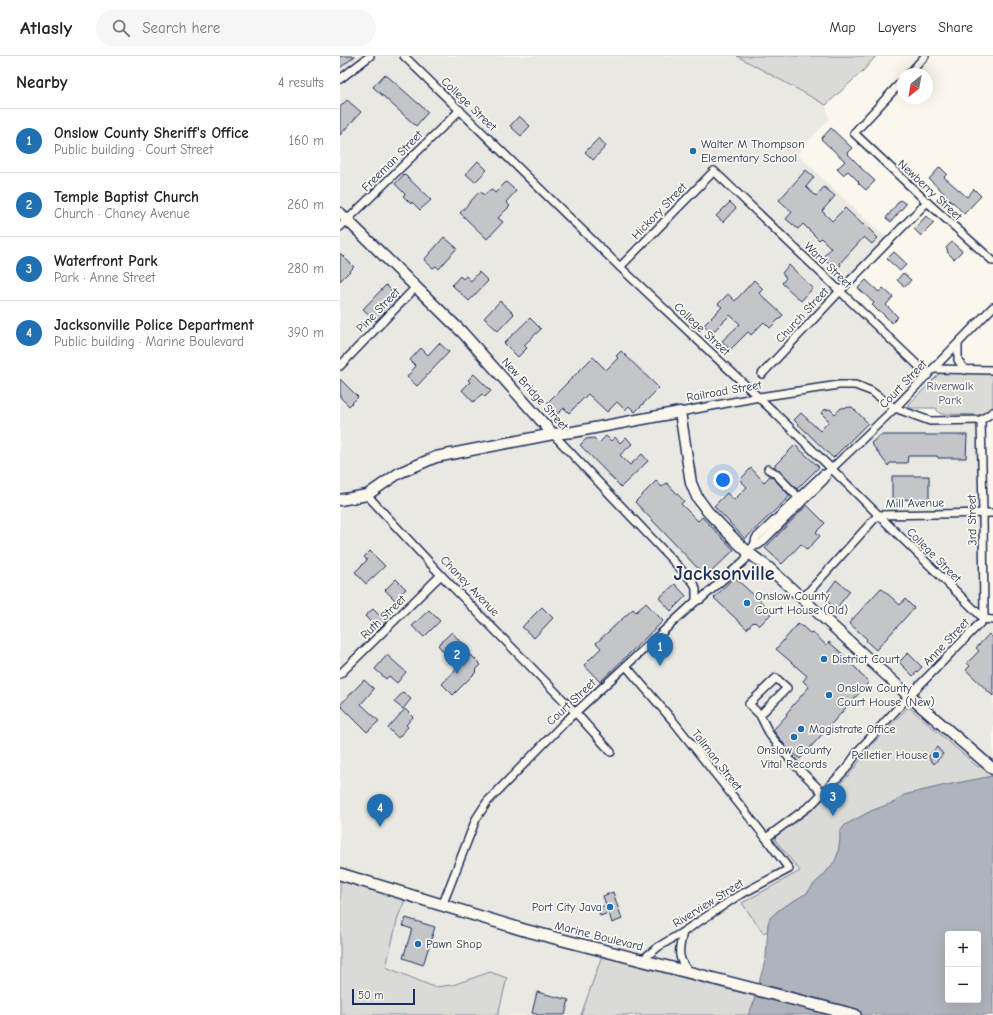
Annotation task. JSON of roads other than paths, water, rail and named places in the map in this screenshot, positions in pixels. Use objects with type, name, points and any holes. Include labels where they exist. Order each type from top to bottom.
[{"type":"main road","name":"New Bridge Street","points":[[340,213],[344,224],[416,288],[462,332],[553,434]]},
{"type":"main road","name":"Railroad Street","points":[[367,495],[398,473],[436,457],[553,434],[573,432],[680,412]]},
{"type":"main road","points":[[680,412],[691,483],[697,498],[708,512],[749,553],[769,568],[909,696],[989,766]]},
{"type":"main road","points":[[340,500],[367,495]]},
{"type":"main road","name":"Marine Boulevard","points":[[340,874],[524,930],[855,1015]]},
{"type":"street","points":[[340,80],[370,56]]},
{"type":"street","name":"College Street","points":[[404,56],[620,267],[759,397],[984,619]]},
{"type":"street","points":[[914,68],[925,56]]},
{"type":"street","name":"Newberry Street","points":[[897,86],[854,133],[927,202],[993,261]]},
{"type":"street","name":"Freeman Street","points":[[344,224],[460,110]]},
{"type":"street","name":"Hickory Street","points":[[620,267],[714,171]]},
{"type":"street","name":"Ward Street","points":[[714,171],[840,291],[930,372]]},
{"type":"street","name":"Church Street","points":[[762,374],[927,202]]},
{"type":"street","name":"Pine Street","points":[[340,366],[416,288]]},
{"type":"street","name":"Court Street","points":[[442,906],[476,819],[487,802],[566,722],[696,601],[701,599],[745,560],[755,544],[754,541],[756,538],[820,476],[826,474],[896,408],[993,308]]},
{"type":"street","points":[[958,344],[958,360],[965,370]]},
{"type":"street","points":[[930,372],[993,370]]},
{"type":"street","name":"Railroad Street","points":[[680,412],[759,397],[839,385],[855,385],[871,391],[896,408],[930,421],[981,420]]},
{"type":"street","points":[[981,420],[993,412]]},
{"type":"street","name":"3rd Street","points":[[981,420],[984,619]]},
{"type":"street","name":"New Bridge Street","points":[[553,434],[694,583],[696,589],[696,601]]},
{"type":"street","points":[[768,469],[775,473],[798,497]]},
{"type":"street","name":"Court Street","points":[[755,544],[758,545],[761,543],[824,480],[826,474]]},
{"type":"street","name":"Chaney Avenue","points":[[367,495],[442,575],[576,713],[611,752]]},
{"type":"street","name":"Mill Avenue","points":[[802,599],[878,515],[993,513]]},
{"type":"street","name":"Ruth Street","points":[[340,674],[442,575]]},
{"type":"street","name":"Anne Street","points":[[766,838],[812,804],[846,769],[859,750],[909,696],[984,619],[993,620]]},
{"type":"street","name":"Tallman Street","points":[[626,666],[674,722],[789,869]]},
{"type":"street","points":[[760,715],[787,688],[776,678],[749,704],[760,715],[770,735],[793,763],[823,793]]},
{"type":"street","name":"Riverview Street","points":[[642,960],[658,947],[736,897],[789,869]]},
{"type":"street","points":[[683,932],[680,946],[680,958],[683,965],[689,972]]},
{"type":"place","name":"Walter M Thompson Elementary School","points":[[693,151]]},
{"type":"place","name":"Onslow County Court House (Old)","points":[[747,603]]},
{"type":"place","name":"District Court","points":[[824,659]]},
{"type":"place","name":"Onslow County Sheriff's Office","points":[[660,666]]},
{"type":"place","name":"Temple Baptist Church","points":[[457,674]]},
{"type":"place","name":"Onslow County Court House (New)","points":[[829,695]]},
{"type":"place","name":"Magistrate Office","points":[[801,729]]},
{"type":"place","name":"Onslow County Vital Records","points":[[794,737]]},
{"type":"place","name":"Pelletier House","points":[[936,755]]},
{"type":"place","name":"Waterfront Park","points":[[833,816]]},
{"type":"place","name":"Jacksonville Police Department","points":[[380,827]]},
{"type":"place","name":"Port City Java","points":[[610,907]]},
{"type":"place","name":"Pawn Shop","points":[[418,944]]},
{"type":"district","name":"Jacksonville","points":[[724,573]]},
{"type":"park label","name":"Riverwalk Park","points":[[950,393]]}]
